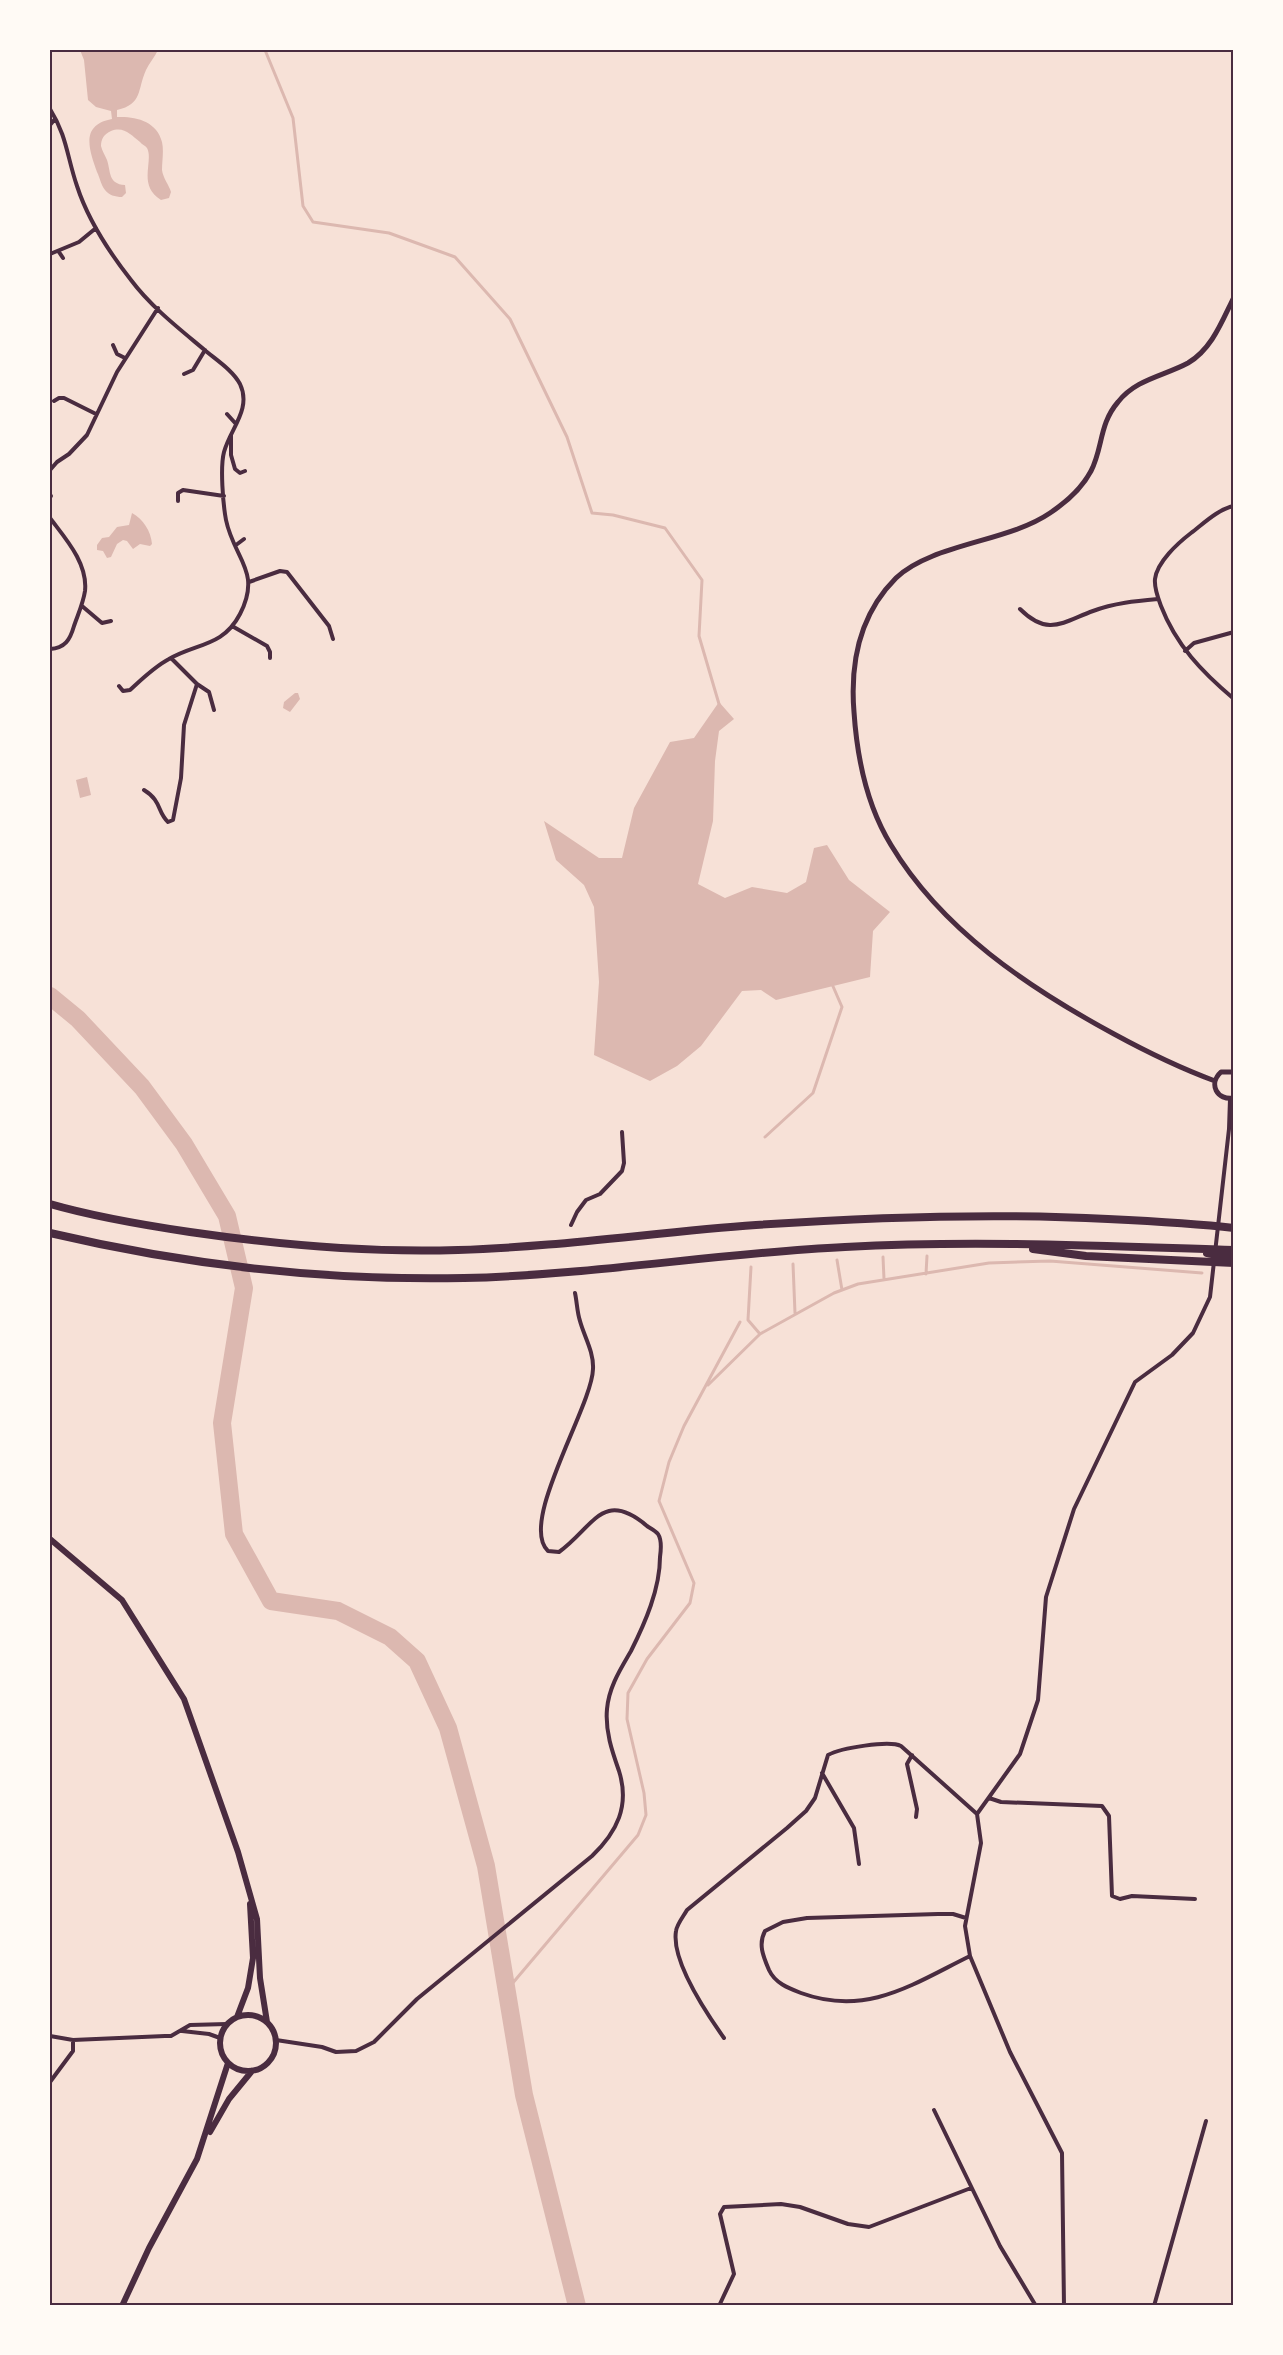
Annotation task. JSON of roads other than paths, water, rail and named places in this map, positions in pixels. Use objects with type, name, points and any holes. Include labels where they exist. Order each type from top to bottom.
[{"type":"highway","points":[[50,1204],[149,1226],[346,1250],[502,1248],[754,1225],[929,1215],[1023,1215],[1233,1226]]},
{"type":"highway","points":[[51,1233],[222,1266],[353,1277],[508,1276],[844,1247],[999,1244],[1233,1250]]},
{"type":"highway","points":[[999,1244],[1086,1256],[1233,1263]]},
{"type":"highway","points":[[1184,1249],[1233,1258]]},
{"type":"main road","points":[[50,1539],[122,1600],[184,1699],[250,1892],[257,1919],[260,1978],[267,2022],[276,2040],[273,2057],[260,2069],[252,2071],[235,2068],[228,2063],[220,2048],[220,2038],[227,2024],[237,2017],[253,2015],[267,2022]]},
{"type":"main road","points":[[237,2017],[248,1988],[253,1958],[250,1892]]},
{"type":"main road","points":[[122,2306],[148,2248],[189,2177],[205,2140],[228,2063]]},
{"type":"main road","points":[[205,2140],[229,2099],[252,2071]]},
{"type":"street","points":[[50,109],[66,142],[77,187],[96,228],[132,282],[239,383],[244,400],[240,418],[230,434],[223,454],[226,521],[249,582],[247,598],[230,631],[213,642],[171,657],[130,690],[123,691],[119,686]]},
{"type":"street","points":[[50,125],[55,118]]},
{"type":"street","points":[[50,254],[79,242],[96,228]]},
{"type":"street","points":[[59,252],[63,258]]},
{"type":"street","points":[[1215,1081],[1157,1057],[1046,996],[980,946],[934,904],[889,843],[869,795],[856,749],[852,691],[860,634],[878,598],[898,576],[920,561],[1006,533],[1049,514],[1073,494],[1091,471],[1105,422],[1119,400],[1141,382],[1188,363],[1205,349],[1220,327],[1233,297]]},
{"type":"street","points":[[50,470],[87,435],[125,358],[158,308]]},
{"type":"street","points":[[113,345],[117,354],[125,358]]},
{"type":"street","points":[[184,374],[193,370],[205,350]]},
{"type":"street","points":[[54,401],[65,397],[96,414]]},
{"type":"street","points":[[226,414],[236,424]]},
{"type":"street","points":[[230,434],[231,455],[235,469],[240,472],[245,471]]},
{"type":"street","points":[[178,501],[179,491],[190,488],[225,496]]},
{"type":"street","points":[[1233,506],[1210,518],[1186,537],[1160,565],[1155,580],[1158,599],[1166,618],[1185,651],[1204,674],[1233,699]]},
{"type":"street","points":[[50,518],[74,551],[83,571],[85,589],[82,606],[69,640],[58,648],[50,649]]},
{"type":"street","points":[[236,545],[244,538]]},
{"type":"street","points":[[249,582],[280,570],[287,572],[329,626],[333,639]]},
{"type":"street","points":[[1020,609],[1038,624],[1057,625],[1092,611],[1125,602],[1158,599]]},
{"type":"street","points":[[82,606],[102,623],[111,621]]},
{"type":"street","points":[[232,626],[267,646],[270,658]]},
{"type":"street","points":[[1185,651],[1194,643],[1233,632]]},
{"type":"street","points":[[171,657],[197,684],[209,692],[214,710]]},
{"type":"street","points":[[144,790],[158,801],[165,820],[170,822],[173,820],[181,778],[184,725],[197,684]]},
{"type":"street","points":[[1064,2306],[1062,2153],[1010,2052],[970,1956],[964,1926],[981,1843],[978,1814],[1020,1754],[1038,1700],[1046,1597],[1074,1509],[1135,1382],[1172,1354],[1193,1333],[1210,1298],[1232,1098],[1220,1096],[1216,1092],[1215,1081],[1221,1072],[1233,1069]]},
{"type":"street","points":[[571,1225],[586,1200],[600,1194],[622,1171],[624,1163],[622,1132]]},
{"type":"street","points":[[276,2040],[322,2047],[336,2052],[356,2050],[374,2042],[417,1999],[592,1856],[609,1840],[620,1820],[623,1797],[620,1774],[609,1742],[606,1709],[615,1677],[631,1650],[660,1576],[660,1545],[658,1535],[633,1514],[620,1509],[609,1510],[588,1524],[559,1552],[548,1551],[543,1547],[540,1531],[545,1507],[561,1456],[586,1397],[593,1369],[575,1293]]},
{"type":"street","points":[[724,2038],[697,1998],[679,1961],[675,1934],[677,1926],[687,1910],[806,1811],[814,1798],[828,1755],[858,1747],[895,1743],[912,1755],[978,1814]]},
{"type":"street","points":[[912,1755],[907,1764],[917,1809],[916,1817]]},
{"type":"street","points":[[822,1773],[854,1828],[858,1864]]},
{"type":"street","points":[[989,1798],[1002,1802],[1101,1806],[1109,1816],[1112,1896],[1120,1899],[1132,1896],[1196,1899]]},
{"type":"street","points":[[966,1918],[953,1914],[807,1918],[783,1922],[765,1931],[761,1944],[771,1974],[779,1983],[816,1998],[831,2001],[865,2001],[888,1996],[970,1956]]},
{"type":"street","points":[[50,2036],[74,2040],[165,2036],[198,2023],[227,2024]]},
{"type":"street","points":[[182,2031],[209,2034],[220,2038]]},
{"type":"street","points":[[50,2082],[73,2051],[74,2040]]},
{"type":"street","points":[[934,2110],[1000,2246],[1036,2306]]},
{"type":"street","points":[[1154,2306],[1206,2121]]},
{"type":"street","points":[[719,2306],[734,2274],[720,2214],[724,2208],[781,2204],[800,2206],[848,2224],[868,2227],[971,2188]]},
{"type":"waterway","points":[[265,50],[293,118],[303,206],[313,222],[389,233],[455,257],[510,319],[567,437],[592,513],[613,515],[665,528],[702,580],[699,636],[719,704]]},
{"type":"waterway","points":[[765,1137],[813,1093],[842,1007],[832,984]]},
{"type":"waterway","points":[[50,996],[78,1019],[142,1087],[184,1144],[227,1216],[244,1288],[222,1423],[234,1534],[271,1601],[338,1611],[390,1637],[417,1661],[448,1728],[486,1866],[524,2095],[577,2306]]},
{"type":"waterway","points":[[926,1274],[927,1256]]},
{"type":"waterway","points":[[883,1257],[884,1279]]},
{"type":"waterway","points":[[837,1260],[842,1290]]},
{"type":"waterway","points":[[708,1385],[760,1334],[834,1293],[858,1284],[989,1263],[1050,1261],[1202,1273]]},
{"type":"waterway","points":[[793,1264],[795,1313]]},
{"type":"waterway","points":[[751,1267],[748,1320],[760,1334]]},
{"type":"waterway","points":[[506,1991],[638,1835],[646,1815],[644,1793],[627,1719],[628,1693],[647,1659],[690,1603],[694,1583],[659,1501],[669,1462],[684,1426],[740,1322]]}]
